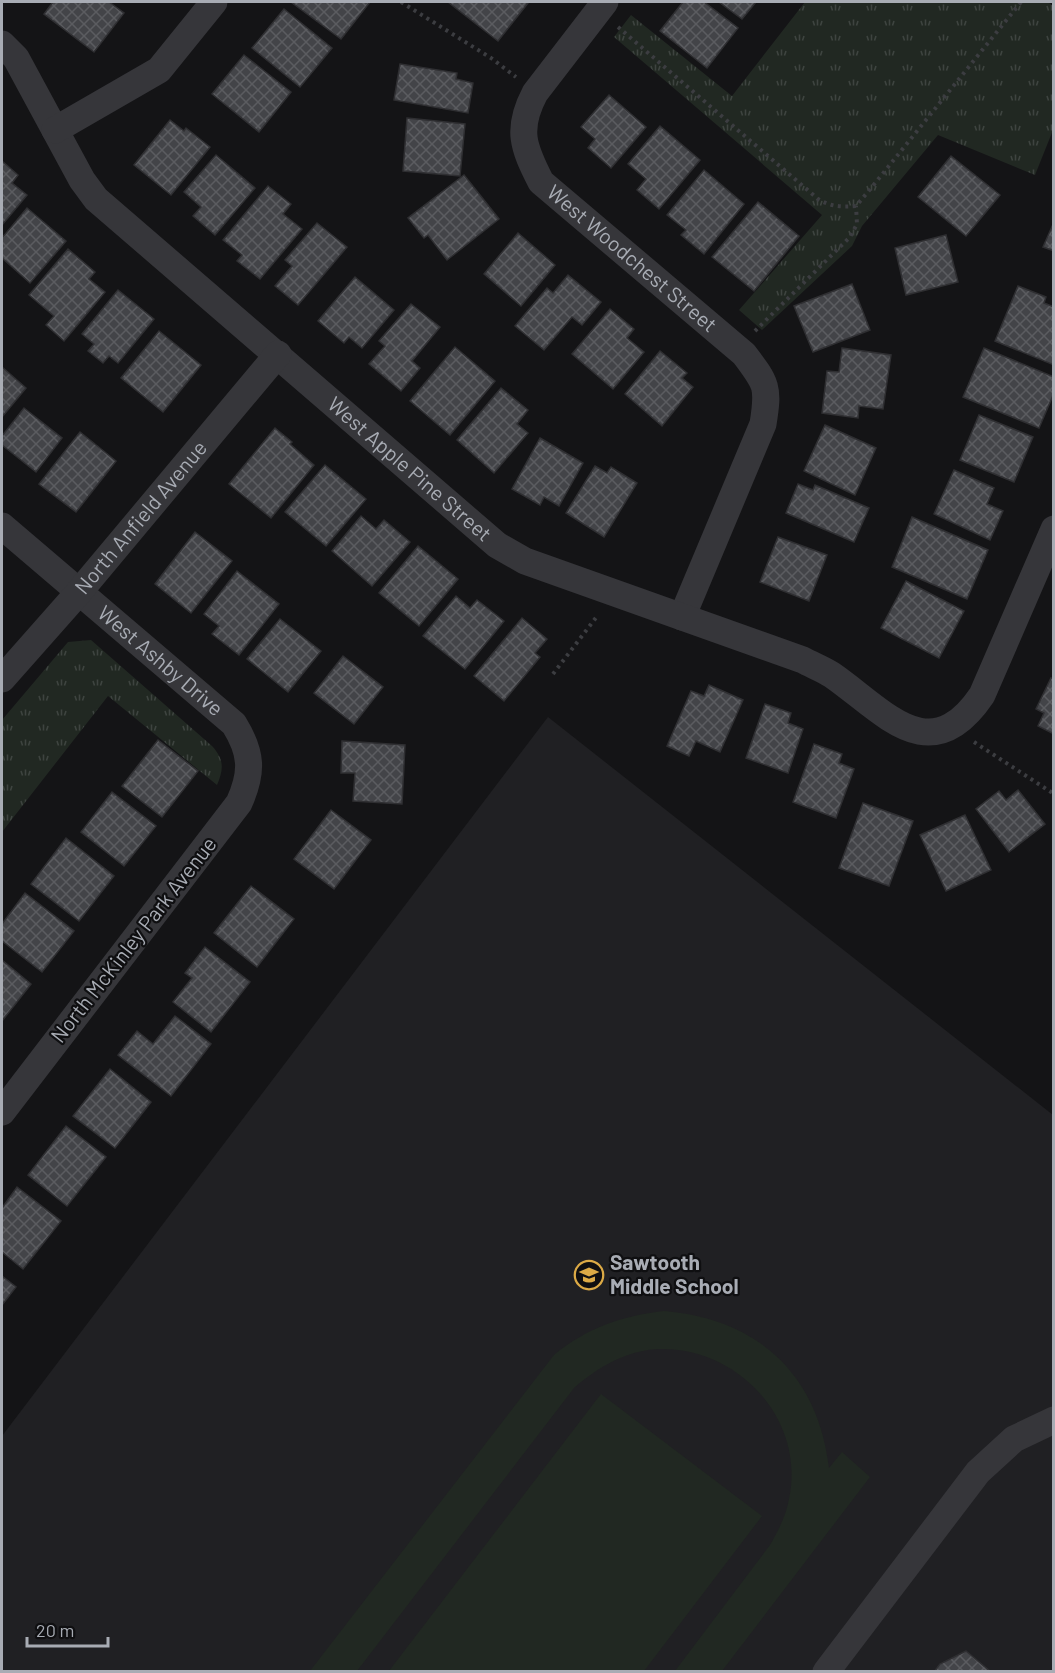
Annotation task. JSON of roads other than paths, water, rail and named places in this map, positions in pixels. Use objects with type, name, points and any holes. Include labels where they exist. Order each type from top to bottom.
[{"type":"street","points":[[55,130],[159,70],[214,2]]},
{"type":"street","name":"West Woodchest Street","points":[[602,6],[535,93],[527,108],[523,128],[525,151],[541,182],[737,348],[762,378],[768,395],[763,424],[682,617]]},
{"type":"street","name":"West Apple Pine Street","points":[[2,44],[16,58],[96,199],[497,545],[525,561],[803,660],[830,674],[890,721],[913,731],[944,730],[972,711],[982,695],[1053,529]]},
{"type":"street","name":"North Anfield Avenue","points":[[2,680],[79,592],[278,354]]},
{"type":"street","name":"West Ashby Drive","points":[[2,525],[234,724],[244,741],[250,762]]},
{"type":"street","name":"North McKinley Park Avenue","points":[[2,1112],[240,803],[249,783],[250,762]]},
{"type":"street","points":[[825,1671],[978,1472],[1014,1439],[1053,1420]]},
{"type":"place","name":"Sawtooth Middle School","points":[[589,1275]]}]
